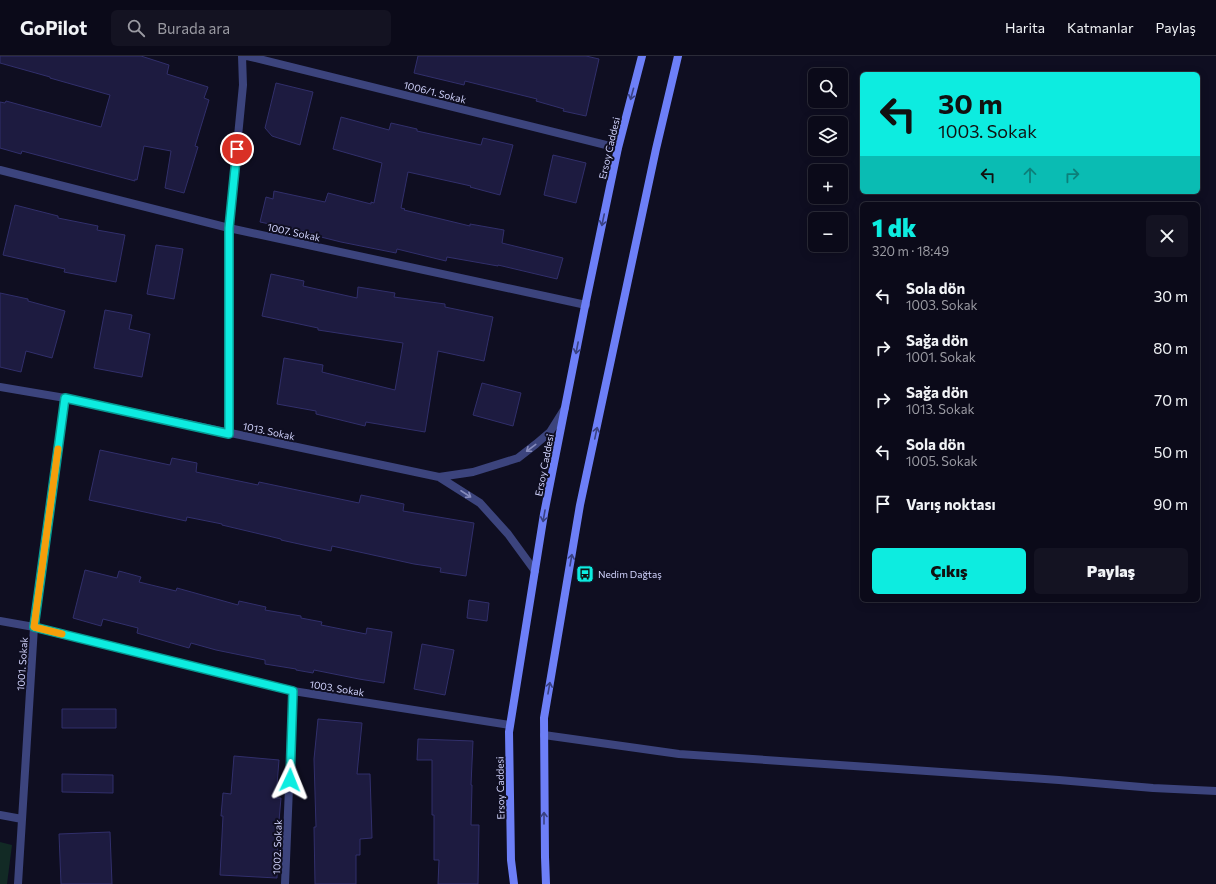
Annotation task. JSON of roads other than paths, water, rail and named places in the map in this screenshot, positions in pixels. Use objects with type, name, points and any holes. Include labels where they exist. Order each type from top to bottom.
[{"type":"main road","name":"Ersoy Caddesi","points":[[514,884],[511,860],[510,725],[544,514],[618,148],[642,56]]},
{"type":"main road","points":[[546,884],[544,857],[544,718],[580,505],[656,149],[678,56]]},
{"type":"street","points":[[229,434],[229,228],[242,86],[242,56]]},
{"type":"street","name":"1006/1. Sokak","points":[[247,56],[618,148]]},
{"type":"street","name":"1007. Sokak","points":[[0,170],[229,228],[586,305]]},
{"type":"street","name":"1013. Sokak","points":[[0,387],[65,398],[229,434],[439,477],[473,472],[518,458],[550,432],[565,408]]},
{"type":"street","name":"1001. Sokak","points":[[18,884],[34,627],[65,398]]},
{"type":"street","name":"1013. Sokak","points":[[439,477],[480,503],[508,534],[535,571]]},
{"type":"street","name":"1003. Sokak","points":[[0,621],[34,627],[293,691],[510,725]]},
{"type":"street","name":"1002. Sokak","points":[[286,884],[293,691]]},
{"type":"street","points":[[544,734],[679,754],[1059,780],[1153,788],[1216,791]]},
{"type":"street","points":[[0,815],[22,819]]},
{"type":"place","name":"Nedim Dağtaş","points":[[585,574]]}]
